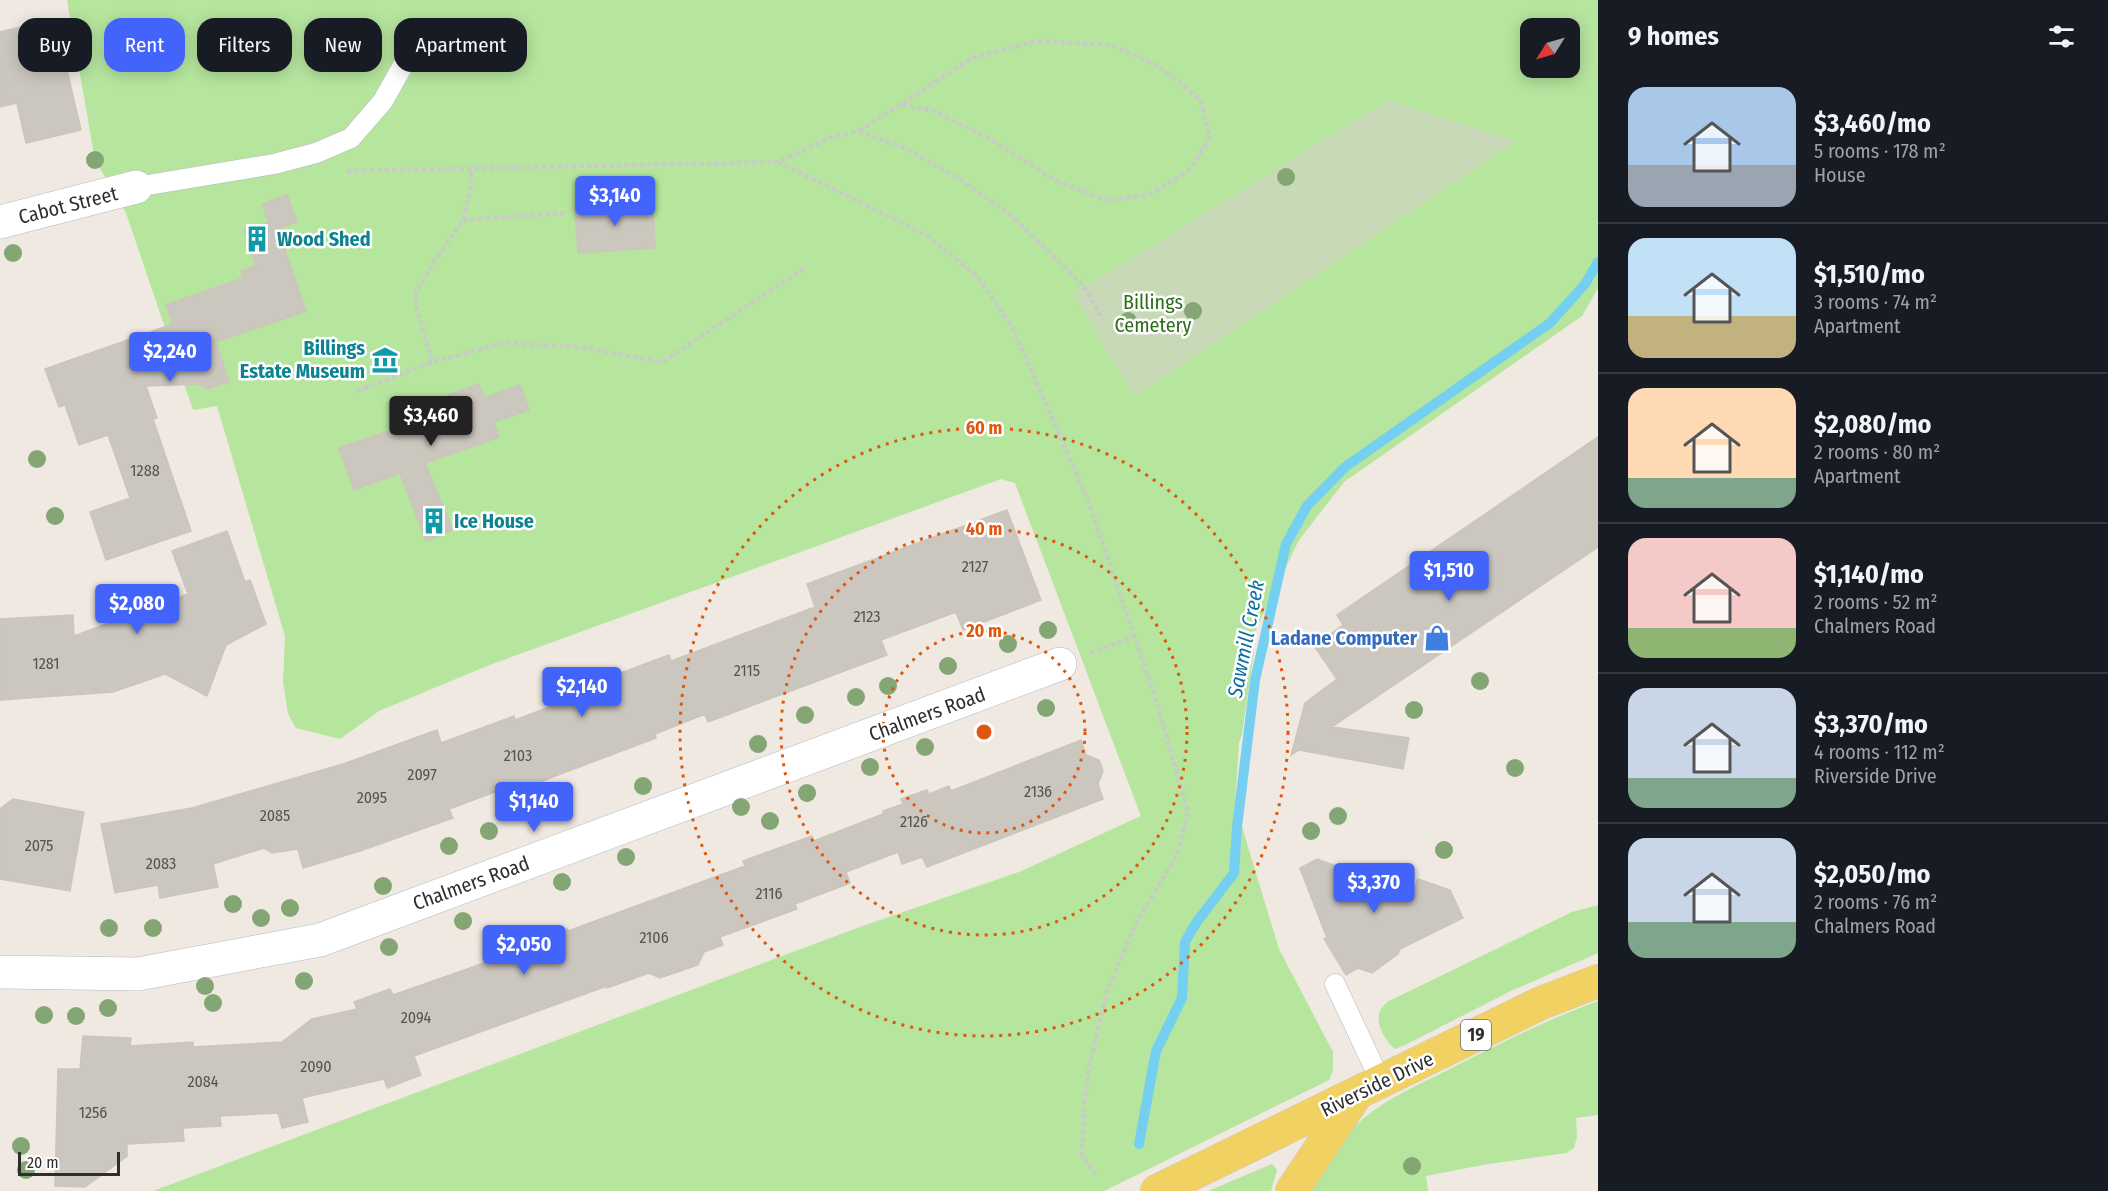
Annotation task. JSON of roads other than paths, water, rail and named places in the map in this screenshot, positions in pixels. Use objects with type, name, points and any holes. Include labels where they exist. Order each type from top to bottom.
[{"type":"main road","name":"Riverside Drive","points":[[1157,1191],[1541,1004],[1598,981]]},
{"type":"main road","points":[[1292,1191],[1369,1088]]},
{"type":"street","name":"Cabot Street","points":[[0,222],[136,188]]},
{"type":"street","name":"Chalmers Road","points":[[0,972],[138,974],[320,940],[1060,664]]},
{"type":"lane","points":[[136,188],[274,164],[316,153],[351,138],[384,101],[399,72]]},
{"type":"lane","points":[[1335,984],[1369,1088]]},
{"type":"waterway","name":"Sawmill Creek","points":[[1139,1144],[1156,1051],[1182,998],[1185,942],[1196,923],[1234,873],[1237,827],[1255,680],[1286,544],[1307,506],[1345,467],[1550,323],[1585,284],[1598,262]]},
{"type":"place","name":"Wood Shed","points":[[257,239]]},
{"type":"place","name":"Billings Estate Museum","points":[[385,360]]},
{"type":"place","name":"Ice House","points":[[434,521]]},
{"type":"place","name":"Ladane Computer","points":[[1437,638]]},
{"type":"park label","name":"Billings Cemetery","points":[[1153,314]]}]
